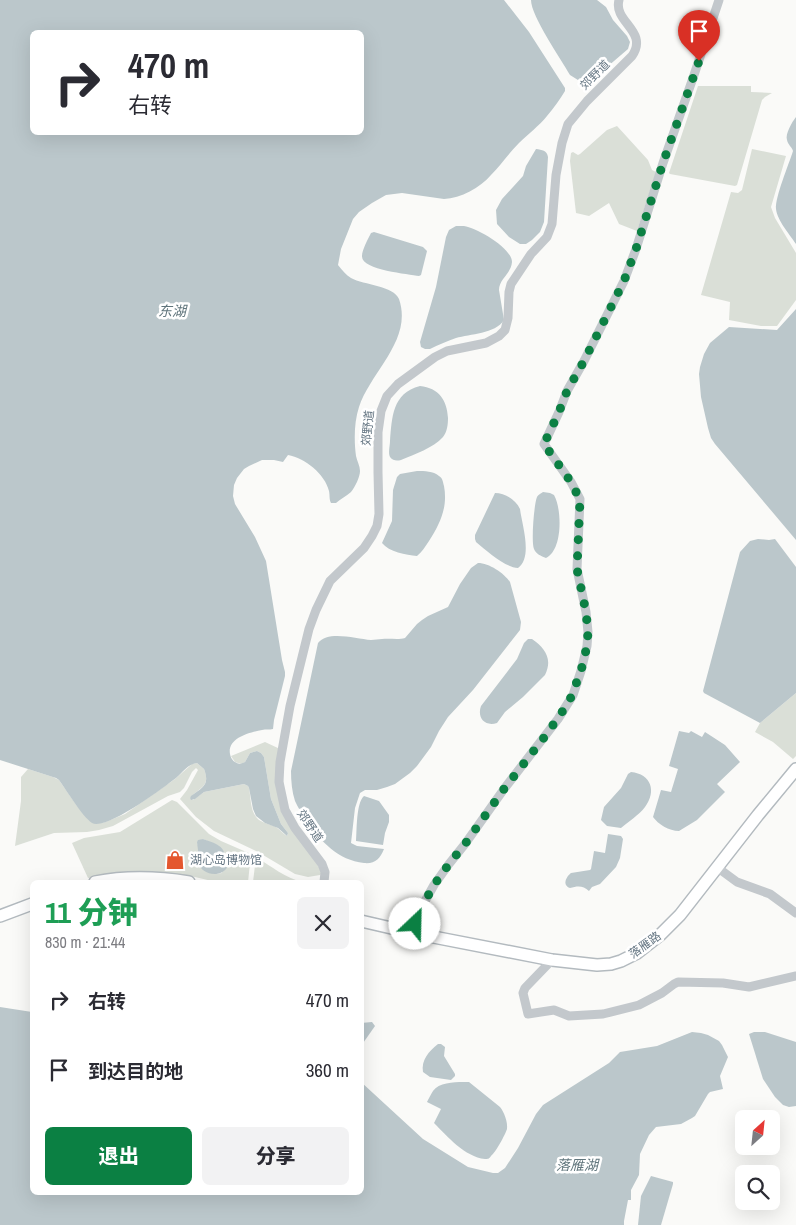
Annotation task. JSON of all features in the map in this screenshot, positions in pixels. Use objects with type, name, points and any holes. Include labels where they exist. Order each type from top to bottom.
[{"type":"street","name":"郊野道","points":[[324,880],[325,872],[322,864],[295,828],[285,810],[279,782],[280,762],[290,706],[309,629],[316,610],[330,581],[364,548],[378,522],[378,432],[381,411],[387,396],[398,384],[435,357],[447,350],[486,343],[499,336],[505,330],[511,284],[531,254],[547,237],[552,224],[556,175],[568,124],[587,101],[632,56],[636,49],[636,38],[620,12],[619,0]]},
{"type":"street","points":[[414,933],[417,916],[434,885],[558,719],[572,695],[581,671],[588,632],[577,569],[580,500],[571,482],[544,444],[567,391],[624,281],[719,0]]},
{"type":"street","name":"落雁路","points":[[364,922],[552,960],[604,965],[628,958],[660,935],[688,906],[796,769]]},
{"type":"street","points":[[718,868],[737,882],[770,894],[796,913]]},
{"type":"street","points":[[112,880],[128,878],[168,880]]},
{"type":"street","points":[[0,916],[30,905]]},
{"type":"street","points":[[552,960],[525,988],[524,993],[528,1014],[554,1010],[569,1016],[603,1014],[639,1005],[678,982],[724,983],[749,987],[796,976]]},
{"type":"shaded area","points":[[698,86],[751,86],[751,92],[772,93],[762,100],[737,185],[735,186],[669,173]]},
{"type":"shaded area","points":[[617,126],[648,160],[652,170],[656,172],[637,231],[619,224],[609,203],[589,216],[576,213],[570,161],[571,153],[580,154],[607,130]]},
{"type":"shaded area","points":[[752,149],[786,156],[771,207],[775,218],[796,253],[796,300],[777,326],[761,326],[729,320],[730,302],[701,295],[731,192],[738,193],[742,190]]},
{"type":"shaded area","points":[[796,693],[796,756],[793,759],[773,742],[755,732],[760,723]]},
{"type":"shaded area","points":[[265,742],[280,749],[287,820],[321,870],[322,873],[320,875],[308,877],[295,874],[258,852],[214,831],[196,817],[180,799],[198,770],[196,768],[180,792],[168,796],[113,826],[87,832],[54,833],[15,846],[21,801],[21,777],[28,769],[59,780],[77,806],[92,822],[103,823],[125,814],[175,779],[192,764],[197,763],[204,769],[206,780],[203,786],[190,798],[193,800],[204,792],[244,784],[249,788],[252,809],[256,817],[276,827],[287,836],[288,833],[281,824],[271,799],[264,757],[257,751],[250,753],[245,762],[241,764],[235,762],[231,756]]},
{"type":"shaded area","points":[[172,800],[177,802],[209,834],[251,854],[248,880],[208,880],[165,873],[125,873],[88,878],[72,843],[84,838],[120,832]],"holes":[[[203,839],[218,846],[225,855],[222,873],[215,874],[201,868],[197,857],[199,849],[197,842]]]},
{"type":"shaded area","points":[[256,857],[284,875],[296,880],[253,880]]},
{"type":"water","name":"东湖","points":[[0,0],[504,0],[529,32],[565,88],[565,91],[544,120],[515,147],[487,180],[476,188],[457,197],[444,199],[402,193],[386,195],[359,212],[353,219],[341,249],[338,265],[351,278],[391,291],[399,299],[402,314],[396,342],[372,381],[357,413],[355,444],[360,471],[356,485],[348,495],[336,503],[331,503],[327,485],[319,473],[307,463],[288,455],[283,462],[262,460],[249,466],[244,469],[234,485],[233,496],[235,504],[255,537],[266,561],[285,676],[273,729],[257,731],[240,737],[232,744],[230,754],[236,763],[240,764],[245,762],[250,753],[257,751],[264,757],[271,799],[281,824],[288,833],[287,836],[278,828],[265,823],[256,816],[249,788],[244,784],[204,792],[191,800],[191,796],[202,788],[206,782],[204,769],[197,763],[188,767],[147,799],[121,815],[99,824],[88,820],[56,778],[0,760]]},
{"type":"water","points":[[531,0],[597,0],[606,7],[613,20],[627,36],[630,42],[628,49],[594,77],[578,80],[570,75],[547,38],[532,7]]},
{"type":"water","points":[[796,117],[796,244],[781,223],[776,204],[793,151],[788,142],[787,135]]},
{"type":"water","points":[[536,149],[545,152],[548,157],[544,222],[540,232],[532,240],[526,244],[520,244],[509,237],[497,224],[496,210],[502,199],[523,176],[526,166]]},
{"type":"water","points":[[456,226],[464,226],[485,235],[500,245],[510,257],[512,262],[510,270],[501,283],[499,290],[504,320],[500,325],[489,331],[456,338],[430,349],[425,349],[421,347],[420,342],[436,287],[446,237],[449,230]]},
{"type":"water","points":[[374,232],[423,247],[427,251],[421,275],[377,268],[364,261],[362,256],[364,248],[371,233]]},
{"type":"water","points":[[796,309],[796,540],[711,438],[701,397],[699,374],[704,354],[710,343],[729,327],[777,330]]},
{"type":"water","points":[[420,386],[432,389],[444,400],[448,418],[446,431],[439,441],[429,448],[397,461],[390,457],[389,451],[395,408],[404,394]]},
{"type":"water","points":[[417,471],[432,472],[442,479],[445,501],[437,528],[417,556],[393,551],[382,543],[392,521],[393,490],[397,477],[400,474]]},
{"type":"water","points":[[543,492],[554,495],[559,510],[559,529],[556,547],[552,554],[546,558],[535,551],[533,545],[536,501]]},
{"type":"water","points":[[495,493],[503,494],[510,498],[520,509],[526,549],[525,556],[518,568],[507,565],[496,558],[476,542],[475,539],[475,535]]},
{"type":"water","points":[[775,539],[796,567],[796,693],[760,723],[703,691],[740,552],[750,541]]},
{"type":"water","points":[[478,563],[496,569],[510,582],[521,622],[520,630],[473,690],[448,717],[431,747],[417,766],[395,784],[377,790],[365,790],[360,793],[355,808],[351,843],[357,846],[384,849],[381,856],[371,863],[346,858],[331,849],[312,829],[296,804],[292,786],[291,771],[318,643],[323,639],[335,636],[371,640],[405,638],[422,620],[448,607],[460,584],[471,568]]},
{"type":"water","points":[[528,639],[537,642],[546,654],[548,664],[545,675],[505,712],[497,723],[488,724],[481,717],[481,706],[517,659],[524,643]]},
{"type":"water","points":[[679,731],[689,733],[691,731],[702,737],[705,732],[725,745],[740,762],[717,784],[725,792],[697,820],[679,831],[664,827],[653,817],[661,790],[671,792],[678,769],[669,766]]},
{"type":"water","points":[[631,772],[643,776],[650,784],[651,795],[649,801],[640,813],[621,828],[607,826],[601,820],[604,807],[621,788]]},
{"type":"water","points":[[364,796],[379,801],[389,815],[383,845],[356,841],[358,810],[361,799]]},
{"type":"water","points":[[608,834],[621,836],[623,839],[620,858],[616,867],[600,884],[592,887],[589,891],[578,886],[568,887],[565,883],[571,873],[591,869],[594,851],[605,853]]},
{"type":"water","points":[[203,839],[219,846],[224,852],[224,861],[228,866],[221,873],[207,873],[200,867],[197,859],[197,842]]},
{"type":"water","name":"落雁湖","points":[[0,1007],[30,1012],[30,1195],[364,1195],[364,1085],[423,1139],[468,1167],[498,1173],[505,1168],[543,1105],[609,1063],[620,1052],[657,1046],[692,1032],[708,1035],[719,1041],[728,1057],[720,1076],[723,1089],[710,1092],[692,1118],[681,1124],[656,1127],[649,1135],[640,1154],[639,1175],[631,1190],[631,1200],[628,1200],[624,1225],[0,1225]]},
{"type":"water","points":[[372,1022],[375,1026],[364,1042],[364,1023]]},
{"type":"water","points":[[765,1032],[796,1042],[796,1106],[789,1107],[783,1105],[763,1079],[749,1034]]},
{"type":"water","points":[[438,1044],[445,1047],[444,1056],[455,1074],[451,1080],[430,1077],[423,1072],[426,1056]]},
{"type":"water","points":[[469,1082],[500,1107],[506,1120],[507,1129],[495,1151],[488,1159],[470,1154],[451,1140],[434,1123],[441,1109],[427,1102],[433,1091],[440,1085]]},
{"type":"water","points":[[651,1176],[673,1182],[673,1184],[661,1225],[638,1225],[641,1196]]},
{"type":"place","name":"湖心岛博物馆","points":[[175,860]]},
{"type":"route","points":[[415,924],[420,910],[434,885],[569,702],[581,671],[588,632],[586,612],[577,575],[580,500],[571,482],[544,444],[552,430],[567,391],[624,281],[699,61]]}]
